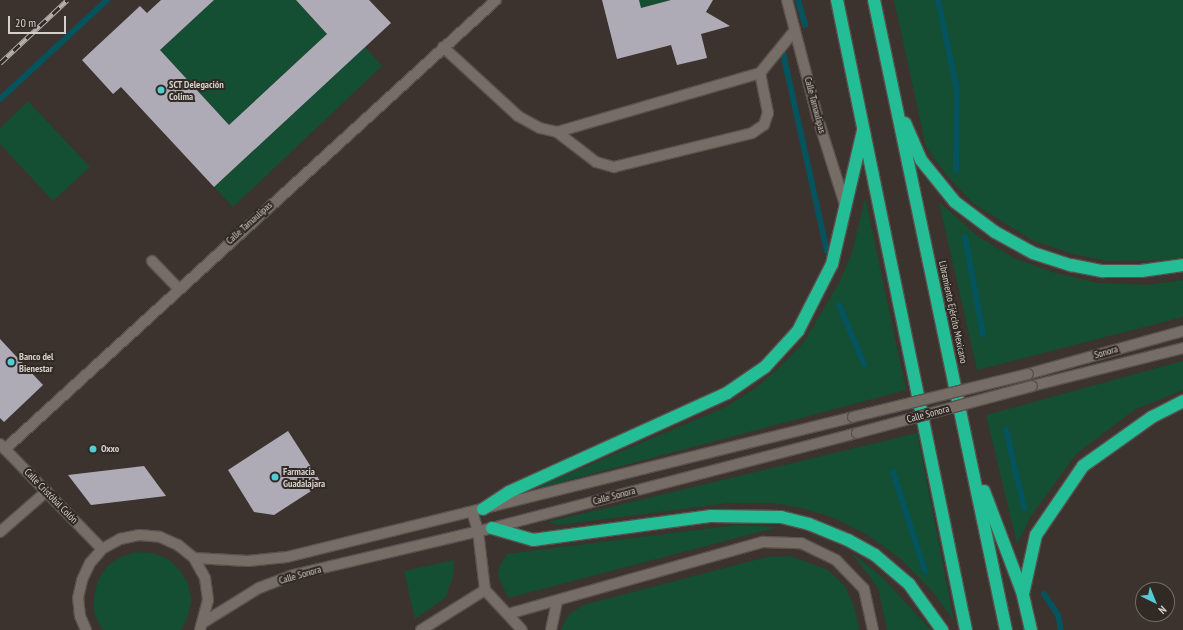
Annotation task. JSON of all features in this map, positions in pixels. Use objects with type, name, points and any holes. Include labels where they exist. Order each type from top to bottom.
[{"type":"highway","points":[[837,0],[865,126],[966,630]]},
{"type":"highway","name":"Libramiento Ejército Mexicano","points":[[874,0],[1006,630]]},
{"type":"highway","points":[[894,97],[921,160],[955,202],[995,232],[1033,253],[1097,269],[1141,271],[1183,265]]},
{"type":"highway","points":[[478,511],[509,492],[727,393],[765,367],[798,331],[832,264],[847,210],[865,126]]},
{"type":"highway","points":[[1023,594],[1036,535],[1083,466],[1152,417],[1183,401]]},
{"type":"highway","points":[[970,456],[1023,594],[1031,630]]},
{"type":"highway","points":[[492,528],[533,540],[711,516],[788,519],[809,524],[848,540],[875,555],[909,584],[942,630]]},
{"type":"street","name":"Calle Tamaulipas","points":[[787,0],[818,119],[847,210]]},
{"type":"street","name":"Calle Tamaulipas","points":[[2,446],[443,47],[490,2]]},
{"type":"street","points":[[557,132],[760,73],[795,30]]},
{"type":"street","points":[[443,47],[518,116],[540,128],[557,132],[596,162],[614,167],[752,133],[764,124],[768,113],[760,73]]},
{"type":"street","points":[[152,261],[178,288]]},
{"type":"street","name":"Sonora","points":[[1028,374],[1183,331]]},
{"type":"street","name":"Sonora","points":[[1032,386],[1183,348]]},
{"type":"street","name":"Calle Sonora","points":[[194,558],[248,561],[287,557],[1028,374]]},
{"type":"street","name":"Calle Sonora","points":[[202,626],[259,588],[293,575],[492,528],[1032,386]]},
{"type":"street","name":"Calle Cristóbal Colón","points":[[2,446],[102,549]]},
{"type":"street","points":[[0,532],[47,491]]},
{"type":"street","points":[[478,511],[478,531],[485,590],[522,630]]},
{"type":"street","name":"Calle Sonora","points":[[86,630],[80,616],[78,598],[82,580],[90,563],[102,549],[120,539],[140,535],[160,537],[178,545],[194,558],[205,578],[207,592],[202,626]]},
{"type":"street","points":[[508,614],[762,542],[801,544],[836,560],[864,589],[872,630]]},
{"type":"street","points":[[421,630],[485,590]]},
{"type":"street","points":[[552,630],[557,600]]},
{"type":"green space","points":[[214,0],[296,0],[327,34],[229,125],[160,50]]},
{"type":"green space","points":[[639,0],[671,0],[641,8]]},
{"type":"green space","points":[[894,0],[1183,0],[1183,257],[1164,260],[1108,261],[1073,254],[1034,241],[974,204],[947,176],[926,147]]},
{"type":"green space","points":[[365,47],[382,66],[233,207],[214,187]]},
{"type":"green space","points":[[28,101],[90,167],[53,201],[0,144],[0,128]]},
{"type":"green space","points":[[865,198],[906,390],[528,491],[726,407],[757,387],[782,365],[804,342],[839,283],[852,253]]},
{"type":"green space","points":[[939,202],[979,237],[1016,259],[1052,272],[1097,283],[1148,285],[1183,280],[1183,317],[977,370]]},
{"type":"green space","points":[[1183,361],[1183,390],[1134,410],[1076,454],[1031,516],[1017,544],[986,415]]},
{"type":"green space","points":[[917,433],[954,621],[932,591],[901,559],[866,534],[832,517],[801,508],[773,503],[729,503],[559,525],[548,522]]},
{"type":"green space","points":[[736,525],[778,527],[508,598],[498,576],[500,565],[507,554]]},
{"type":"green space","points":[[136,552],[153,553],[168,559],[180,570],[188,584],[191,600],[188,616],[181,630],[104,630],[100,626],[94,612],[94,596],[98,580],[107,566],[121,557]]},
{"type":"green space","points":[[851,552],[883,578],[931,630],[887,630],[878,588]]},
{"type":"green space","points":[[790,556],[828,570],[845,586],[855,609],[859,630],[561,630],[568,615],[583,605],[767,557]]},
{"type":"green space","points":[[454,560],[453,577],[445,598],[415,619],[404,571]]},
{"type":"building","name":"SCT Delegación Colima","points":[[161,0],[214,0],[160,50],[229,125],[327,34],[296,0],[369,0],[391,23],[214,187],[121,87],[113,94],[82,60],[140,6],[147,13]]},
{"type":"building","points":[[602,0],[639,0],[641,8],[671,0],[713,0],[706,12],[730,26],[701,34],[707,58],[677,65],[671,45],[617,59]]},
{"type":"building","name":"Banco del Bienestar","points":[[0,339],[43,385],[4,422],[0,418]]},
{"type":"building","name":"Farmacia Guadalajara","points":[[288,431],[322,484],[274,515],[254,512],[228,470]]},
{"type":"building","points":[[144,466],[166,496],[91,505],[68,475]]},
{"type":"waterway","points":[[0,99],[107,0]]},
{"type":"waterway","points":[[798,0],[805,25]]},
{"type":"waterway","points":[[938,0],[957,90],[956,170]]},
{"type":"waterway","points":[[783,53],[827,251]]},
{"type":"waterway","points":[[965,237],[983,334]]},
{"type":"waterway","points":[[839,305],[864,364]]},
{"type":"waterway","points":[[1006,430],[1024,508]]},
{"type":"waterway","points":[[893,472],[925,571]]},
{"type":"waterway","points":[[1044,594],[1058,615],[1061,630]]},
{"type":"railway","points":[[0,63],[67,0]]},
{"type":"place","name":"SCT Delegación Colima","points":[[161,90]]},
{"type":"place","name":"Banco del Bienestar","points":[[11,362]]},
{"type":"place","name":"Oxxo","points":[[93,449]]},
{"type":"place","name":"Farmacia Guadalajara","points":[[275,477]]}]
